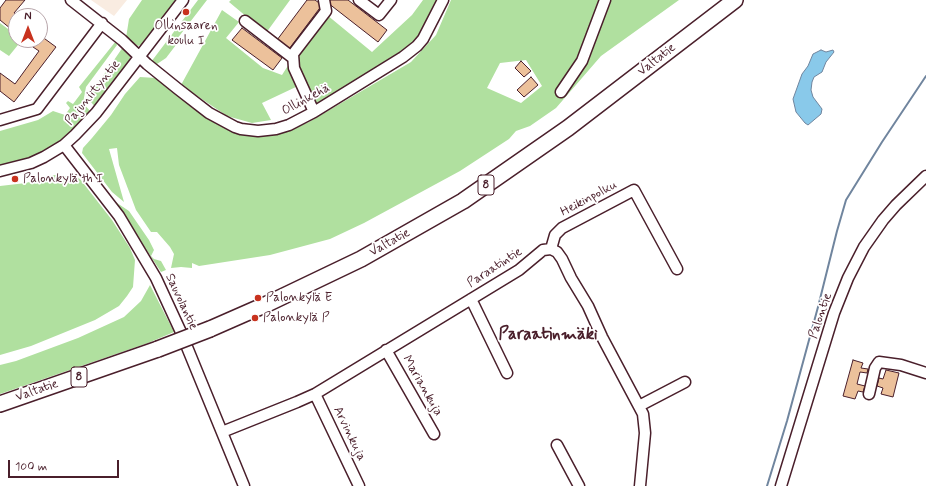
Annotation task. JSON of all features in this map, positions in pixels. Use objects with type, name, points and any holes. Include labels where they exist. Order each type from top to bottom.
[{"type":"highway","name":"Valtatie","points":[[0,404],[158,349],[210,329],[268,304],[361,259],[462,201],[568,128],[735,0]]},
{"type":"street","name":"Ollinkehä","points":[[71,0],[102,23],[178,89],[209,113],[227,124],[242,129],[258,131],[276,129],[314,112],[390,66],[410,52],[423,39],[443,0]]},
{"type":"street","name":"Pajuniityntie","points":[[0,172],[31,162],[64,145],[76,135],[96,113],[183,0]]},
{"type":"street","points":[[314,112],[294,68],[293,54],[326,10],[324,0]]},
{"type":"street","points":[[359,0],[379,15],[391,0]]},
{"type":"street","points":[[561,92],[582,61],[605,0]]},
{"type":"street","points":[[245,20],[293,58]]},
{"type":"street","points":[[0,120],[37,109],[102,23]]},
{"type":"street","name":"Sauvolantie","points":[[64,145],[119,216],[156,278],[180,330],[244,486]]},
{"type":"street","name":"Palontie","points":[[781,486],[834,313],[848,278],[864,247],[883,220],[926,176]]},
{"type":"street","name":"Heikinpolku","points":[[551,249],[555,235],[562,228],[634,190],[677,269]]},
{"type":"street","points":[[551,249],[557,252],[562,259],[639,406],[645,433],[640,486]]},
{"type":"street","name":"Paraatintie","points":[[222,432],[314,394],[519,270],[543,250],[551,249]]},
{"type":"street","points":[[471,298],[507,373]]},
{"type":"street","name":"Mariankuja","points":[[386,350],[434,434]]},
{"type":"street","points":[[869,394],[875,368],[879,362],[901,365],[926,374]]},
{"type":"street","points":[[639,406],[685,382]]},
{"type":"street","name":"Arvinkuja","points":[[314,394],[359,486]]},
{"type":"street","points":[[557,445],[579,486]]},
{"type":"shaded area","points":[[91,0],[127,0],[114,16]]},
{"type":"green space","points":[[142,0],[177,0],[143,44],[138,46],[126,38],[129,19]]},
{"type":"green space","points":[[198,0],[207,0],[177,39],[179,41],[166,58],[157,64],[151,62]]},
{"type":"green space","points":[[231,0],[290,0],[266,33],[229,2]]},
{"type":"green space","points":[[423,0],[437,0],[422,33],[410,48],[315,106],[296,64],[296,54],[327,15],[372,52],[412,15]]},
{"type":"green space","points":[[451,0],[679,0],[601,56],[556,108],[530,126],[516,131],[509,139],[460,171],[364,223],[330,239],[270,255],[199,266],[192,263],[192,268],[171,268],[174,254],[157,232],[151,232],[136,210],[119,165],[117,148],[109,149],[124,202],[112,192],[82,153],[83,148],[140,77],[156,78],[203,115],[238,134],[268,135],[290,130],[309,122],[411,62],[436,35]],"holes":[[[526,60],[542,86],[521,103],[487,88],[500,63]]]},
{"type":"green space","points":[[222,10],[239,22],[226,38],[263,68],[282,75],[289,64],[298,86],[262,103],[271,120],[252,123],[227,116],[181,85]]},
{"type":"green space","points":[[0,23],[8,29],[8,48],[16,48],[9,56],[0,50]]},
{"type":"green space","points":[[116,41],[117,45],[86,87],[83,103],[91,112],[70,135],[49,150],[24,161],[0,167],[0,131],[38,120],[53,111],[65,115],[70,108],[66,103],[68,101],[73,104],[82,92],[79,87]]},
{"type":"green space","points":[[123,47],[128,51],[130,61],[95,107],[91,102],[92,92]]},
{"type":"green space","points":[[55,175],[76,177],[80,179],[112,220],[130,248],[135,260],[133,287],[119,306],[95,320],[31,346],[0,355],[0,186],[26,183]]},
{"type":"green space","points":[[114,201],[129,211],[154,250],[151,256],[154,259],[161,261],[166,270],[161,272]]},
{"type":"green space","points":[[150,285],[174,332],[148,343],[0,394],[0,365],[16,361],[78,338],[124,317],[141,301]]},
{"type":"water","points":[[821,50],[826,52],[833,50],[834,52],[826,62],[822,72],[814,77],[812,82],[811,90],[813,97],[822,109],[821,114],[808,125],[796,112],[793,99],[802,74],[808,66],[813,54]]},
{"type":"building","points":[[6,0],[25,0],[18,8],[8,8],[8,26],[0,20],[0,8]]},
{"type":"building","points":[[307,0],[315,0],[322,5],[289,49],[277,40]]},
{"type":"building","points":[[330,0],[348,0],[387,30],[378,42],[328,3]]},
{"type":"building","points":[[242,28],[282,58],[273,70],[232,40]]},
{"type":"building","points":[[48,41],[56,47],[14,102],[0,91],[0,73],[15,84],[39,51],[34,48],[48,48]]},
{"type":"building","points":[[521,61],[531,71],[524,77],[515,68]]},
{"type":"building","points":[[531,77],[538,85],[524,97],[517,90]]},
{"type":"building","points":[[853,360],[863,363],[861,368],[868,369],[867,373],[860,372],[857,384],[865,386],[863,392],[858,391],[855,399],[843,396]]},
{"type":"building","points":[[886,370],[899,373],[893,397],[881,394],[883,388],[877,386],[879,378],[883,379]]},
{"type":"waterway","points":[[767,486],[787,421],[846,200],[926,76]]},
{"type":"place","name":"Ollinsaaren koulu I","points":[[186,12]]},
{"type":"place","name":"Palonkylä th I","points":[[15,179]]},
{"type":"place","name":"Palonkylä E","points":[[258,298]]},
{"type":"place","name":"Palonkylä P","points":[[255,318]]},
{"type":"district","name":"Paraatinmäki","points":[[548,335]]}]
